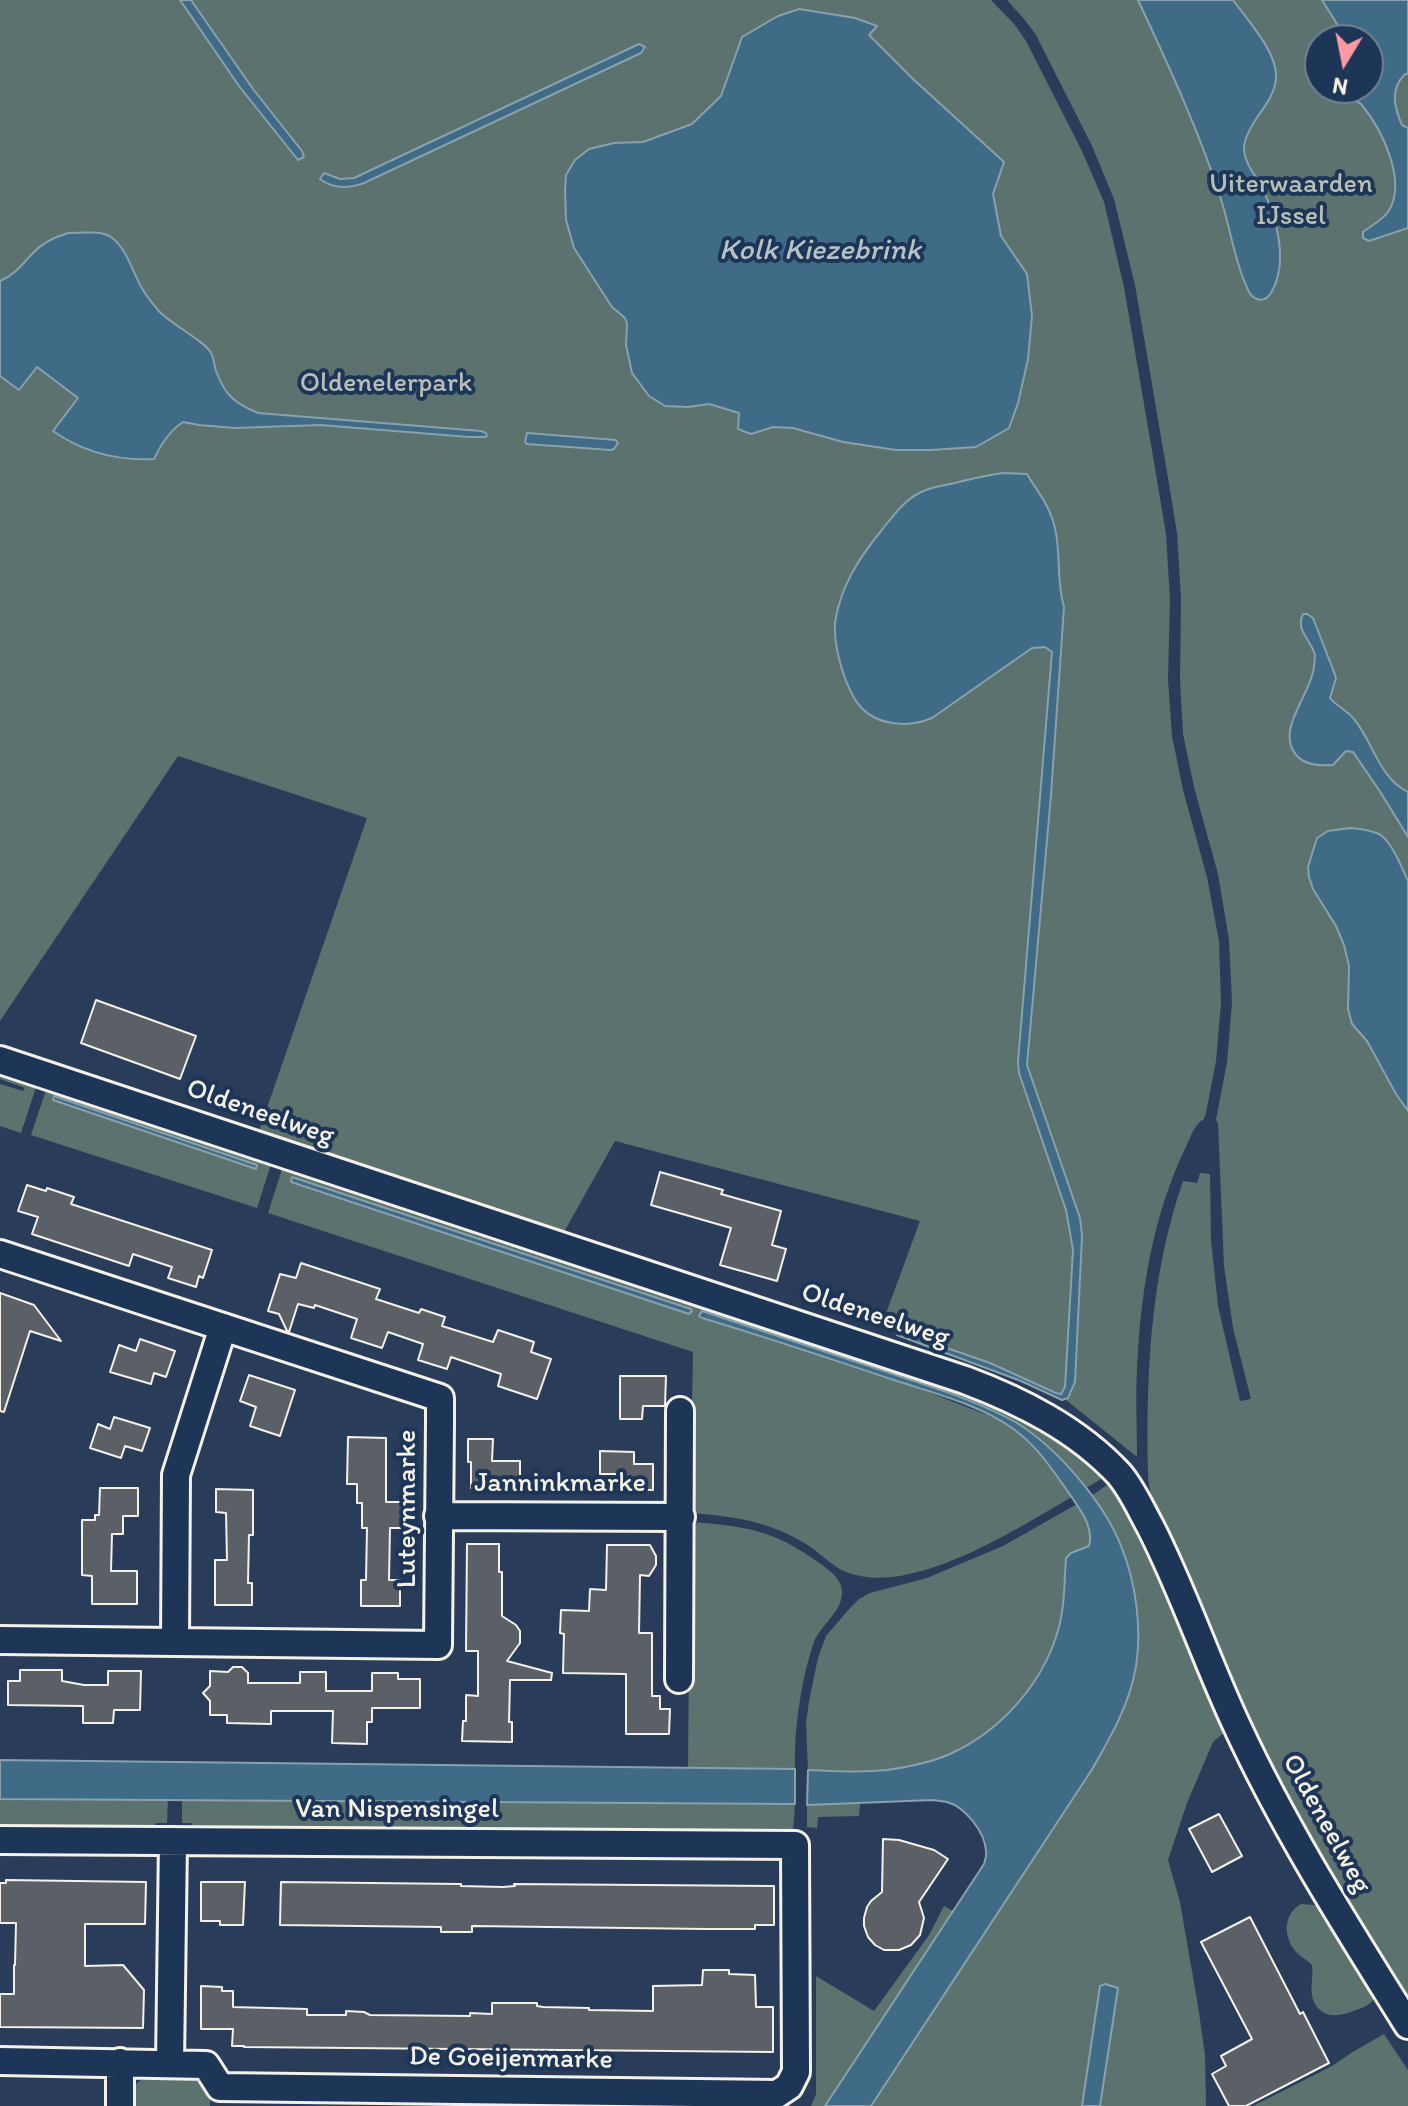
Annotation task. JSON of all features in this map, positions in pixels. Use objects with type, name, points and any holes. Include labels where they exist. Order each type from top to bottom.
[{"type":"street","name":"Oldeneelweg","points":[[0,1060],[965,1380],[1022,1403],[1069,1432],[1118,1473],[1130,1489],[1163,1552],[1236,1724],[1277,1806],[1300,1850],[1408,2025]]},
{"type":"street","name":"Luteynmarke","points":[[0,1254],[440,1398],[438,1645],[0,1640]]},
{"type":"street","points":[[175,1641],[176,1475],[223,1327]]},
{"type":"street","name":"Janninkmarke","points":[[679,1679],[680,1411]]},
{"type":"street","name":"Janninkmarke","points":[[438,1516],[681,1517]]},
{"type":"street","name":"Van Nispensingel","points":[[0,1840],[795,1845]]},
{"type":"street","points":[[170,2063],[173,1841]]},
{"type":"street","name":"De Goeijenmarke","points":[[0,2061],[206,2065],[220,2097],[777,2094],[789,2086],[796,2072],[795,1845]]},
{"type":"street","points":[[120,2062],[120,2106]]},
{"type":"green space","name":"Oldenelerpark","points":[[0,0],[991,0],[1015,25],[1082,151],[1104,202],[1124,287],[1166,534],[1172,736],[1207,877],[1219,941],[1221,1003],[1216,1061],[1206,1113],[1193,1132],[1166,1197],[1147,1274],[1137,1365],[1137,1457],[1066,1400],[1075,1382],[1082,1236],[1080,1218],[1027,1065],[1062,640],[1050,649],[1053,655],[1019,1073],[1066,1210],[1073,1250],[1066,1380],[1061,1394],[990,1363],[881,1327],[920,1221],[615,1141],[564,1232],[257,1137],[367,818],[178,756],[0,1021]]},
{"type":"green space","name":"Uiterwaarden IJssel","points":[[1007,0],[1408,0],[1408,2019],[1316,1878],[1156,1516],[1149,1484],[1149,1362],[1157,1289],[1163,1253],[1183,1181],[1197,1183],[1200,1173],[1210,1174],[1211,1240],[1218,1306],[1240,1401],[1251,1399],[1233,1328],[1224,1266],[1216,1120],[1227,1062],[1232,1003],[1229,940],[1218,874],[1183,734],[1177,533],[1135,285],[1114,199],[1092,146],[1036,35]]},
{"type":"green space","points":[[0,1068],[38,1081],[21,1133],[0,1126],[0,1084],[23,1091],[25,1088],[0,1079]]},
{"type":"green space","points":[[48,1084],[273,1158],[257,1208],[31,1135]],"holes":[[[54,1096],[256,1165],[256,1168],[53,1100]]]},
{"type":"green space","points":[[284,1163],[1022,1412],[1104,1473],[1101,1479],[1086,1488],[1038,1438],[989,1408],[702,1311],[702,1318],[923,1390],[995,1418],[1015,1429],[1038,1452],[1072,1497],[993,1542],[931,1568],[901,1576],[872,1578],[846,1572],[806,1544],[778,1530],[735,1518],[690,1513],[693,1352],[268,1213]]},
{"type":"green space","points":[[1114,1484],[1129,1505],[1232,1730],[1213,1742],[1187,1803],[1168,1860],[1180,1902],[1198,2006],[1205,2055],[1206,2106],[1100,2106],[1118,1988],[1106,1984],[1100,1987],[1082,2106],[871,2106],[1091,1771],[1123,1710],[1130,1692],[1137,1651],[1132,1581],[1124,1552],[1091,1496]]},
{"type":"green space","points":[[1077,1504],[1088,1524],[1089,1546],[1066,1558],[1061,1618],[1049,1655],[1029,1689],[1002,1720],[970,1744],[920,1764],[877,1771],[808,1770],[806,1724],[818,1658],[826,1636],[859,1599],[870,1593],[927,1578],[1003,1546]]},
{"type":"green space","points":[[690,1522],[728,1525],[774,1537],[822,1565],[841,1585],[841,1601],[814,1642],[805,1672],[797,1721],[795,1769],[688,1768]]},
{"type":"green space","points":[[0,1799],[168,1799],[167,1823],[156,1823],[151,1831],[0,1831]]},
{"type":"green space","points":[[182,1799],[795,1804],[793,1831],[785,1837],[196,1832],[191,1823],[182,1823]]},
{"type":"green space","points":[[860,1803],[859,1816],[818,1817],[817,1828],[807,1827],[807,1805]]},
{"type":"green space","points":[[1301,1904],[1325,1906],[1376,1988],[1374,1999],[1367,2005],[1345,2014],[1328,2015],[1315,2004],[1312,1965],[1296,1952],[1287,1933],[1288,1920]]},
{"type":"green space","points":[[944,1906],[953,1911],[825,2106],[811,2106],[816,2094],[816,1976],[874,2011],[929,1935]]},
{"type":"green space","points":[[1384,2034],[1408,2070],[1408,2106],[1253,2106],[1332,2066]]},
{"type":"green space","points":[[148,2078],[179,2078],[202,2083],[209,2091],[210,2106],[135,2106],[135,2085]]},
{"type":"water","points":[[180,0],[191,0],[304,157],[298,160],[239,86]]},
{"type":"water","points":[[1138,0],[1233,0],[1272,58],[1276,78],[1274,89],[1246,137],[1244,146],[1246,160],[1272,212],[1279,240],[1276,281],[1269,296],[1264,299],[1254,297],[1248,289],[1202,146]]},
{"type":"water","points":[[1322,0],[1408,0],[1408,74],[1400,80],[1395,98],[1402,125],[1408,128],[1408,228],[1369,241],[1363,238],[1363,232],[1386,215],[1395,186],[1394,171],[1384,141],[1361,104],[1384,104],[1384,24],[1337,24]]},
{"type":"water","name":"Kolk Kiezebrink","points":[[799,9],[855,18],[877,26],[869,35],[1004,162],[993,194],[1001,236],[1027,274],[1032,316],[1028,359],[1009,428],[976,447],[896,450],[843,442],[793,428],[773,427],[751,434],[738,429],[739,413],[709,404],[665,406],[649,396],[632,373],[626,345],[625,318],[612,307],[574,248],[566,220],[565,190],[566,175],[575,160],[589,149],[614,143],[643,142],[692,124],[721,96],[742,37],[778,16]]},
{"type":"water","points":[[639,44],[645,47],[641,53],[364,183],[341,187],[320,179],[324,173],[340,179],[354,178]]},
{"type":"water","points":[[68,233],[101,233],[117,242],[152,303],[207,348],[227,392],[237,402],[258,413],[481,431],[487,436],[320,425],[235,428],[183,422],[166,438],[154,459],[114,457],[76,445],[53,431],[78,398],[37,367],[19,390],[0,376],[0,281],[14,272],[41,245]]},
{"type":"water","points":[[527,433],[616,440],[618,443],[611,450],[527,444]]},
{"type":"water","points":[[1004,473],[1027,474],[1048,508],[1056,536],[1064,607],[1027,1065],[1080,1218],[1082,1236],[1075,1382],[1068,1398],[1062,1400],[896,1333],[901,1332],[990,1363],[1056,1393],[1061,1394],[1065,1387],[1073,1250],[1066,1210],[1019,1073],[1018,1062],[1052,652],[1045,647],[1032,648],[932,718],[903,724],[874,717],[856,701],[841,666],[835,634],[841,597],[858,562],[906,502],[932,488]]},
{"type":"water","points":[[1303,614],[1313,618],[1336,678],[1330,698],[1354,719],[1383,769],[1408,792],[1408,837],[1353,752],[1346,751],[1333,765],[1319,765],[1301,759],[1291,746],[1291,724],[1314,667],[1315,655],[1302,630]]},
{"type":"water","points":[[1350,828],[1382,836],[1408,881],[1408,1111],[1367,1041],[1352,1024],[1348,1009],[1349,966],[1344,945],[1309,877],[1308,867],[1317,838],[1328,831]]},
{"type":"water","points":[[54,1096],[257,1165],[256,1169],[53,1100]]},
{"type":"water","points":[[292,1177],[692,1311],[689,1314],[291,1182]]},
{"type":"water","points":[[702,1311],[956,1396],[1017,1423],[1063,1461],[1091,1494],[1121,1546],[1134,1590],[1138,1621],[1136,1666],[1129,1694],[1112,1733],[1091,1771],[871,2106],[825,2106],[984,1864],[985,1844],[978,1828],[967,1815],[947,1802],[807,1805],[808,1770],[877,1771],[920,1764],[970,1744],[1002,1720],[1029,1689],[1049,1655],[1061,1618],[1066,1558],[1089,1546],[1090,1532],[1079,1507],[1044,1459],[1021,1435],[999,1420],[940,1395],[702,1318],[699,1316]]},
{"type":"water","points":[[0,1760],[795,1769],[795,1804],[0,1799]]},
{"type":"water","points":[[1105,1984],[1118,1988],[1100,2106],[1082,2106],[1100,1986]]},
{"type":"building","points":[[96,1000],[196,1036],[180,1079],[81,1043]]},
{"type":"building","points":[[660,1172],[781,1211],[772,1245],[786,1249],[777,1281],[720,1265],[731,1228],[651,1205]]},
{"type":"building","points":[[27,1185],[74,1197],[71,1204],[212,1250],[203,1278],[199,1276],[196,1287],[168,1278],[172,1267],[133,1254],[129,1266],[32,1234],[38,1217],[18,1211]]},
{"type":"building","points":[[301,1263],[380,1289],[376,1299],[419,1313],[421,1309],[445,1317],[442,1326],[493,1342],[498,1330],[534,1342],[531,1352],[551,1359],[537,1399],[498,1386],[501,1374],[451,1357],[447,1369],[418,1360],[423,1344],[388,1332],[382,1348],[351,1338],[357,1319],[315,1305],[314,1308],[298,1304],[287,1331],[279,1314],[268,1311],[280,1274],[296,1278]]},
{"type":"building","points":[[0,1293],[34,1305],[61,1341],[30,1331],[4,1412],[0,1411]]},
{"type":"building","points":[[140,1339],[175,1351],[166,1377],[154,1373],[151,1384],[110,1372],[119,1345],[136,1351]]},
{"type":"building","points":[[249,1375],[295,1390],[280,1436],[250,1426],[256,1407],[240,1401]]},
{"type":"building","points":[[620,1376],[666,1376],[665,1406],[643,1406],[642,1419],[620,1419]]},
{"type":"building","points":[[114,1417],[150,1428],[142,1451],[125,1446],[121,1458],[90,1448],[98,1424],[110,1429]]},
{"type":"building","points":[[348,1437],[386,1438],[386,1502],[401,1502],[401,1528],[390,1528],[389,1580],[400,1580],[400,1606],[361,1606],[361,1580],[366,1580],[367,1528],[362,1528],[362,1503],[357,1503],[357,1484],[347,1484]]},
{"type":"building","points":[[468,1439],[493,1439],[492,1461],[520,1461],[520,1489],[471,1488]]},
{"type":"building","points":[[600,1451],[634,1452],[634,1464],[653,1464],[653,1490],[615,1489],[615,1474],[600,1474]]},
{"type":"building","points":[[100,1488],[138,1488],[138,1516],[123,1516],[123,1534],[112,1534],[111,1571],[137,1571],[137,1604],[92,1604],[92,1576],[82,1575],[82,1520],[95,1520],[95,1515],[99,1515]]},
{"type":"building","points":[[216,1489],[253,1490],[253,1535],[249,1535],[248,1583],[252,1583],[252,1605],[215,1605],[215,1560],[227,1560],[226,1513],[216,1512]]},
{"type":"building","points":[[467,1544],[499,1544],[502,1616],[520,1631],[520,1643],[507,1661],[552,1673],[551,1680],[510,1680],[512,1742],[462,1741],[466,1695],[478,1696],[478,1651],[466,1651]]},
{"type":"building","points":[[607,1545],[650,1545],[656,1556],[656,1565],[649,1576],[640,1575],[639,1633],[652,1633],[652,1696],[660,1696],[660,1709],[670,1709],[669,1734],[626,1734],[626,1674],[563,1673],[561,1610],[589,1611],[590,1589],[606,1590]]},
{"type":"building","points":[[233,1667],[242,1667],[248,1673],[248,1683],[300,1683],[300,1672],[326,1672],[326,1691],[372,1691],[372,1673],[398,1673],[398,1679],[420,1679],[420,1708],[372,1708],[372,1722],[367,1722],[367,1744],[332,1743],[333,1711],[271,1711],[271,1724],[227,1723],[227,1715],[210,1715],[210,1701],[203,1693],[210,1686],[210,1671],[228,1672]]},
{"type":"building","points":[[20,1670],[62,1670],[62,1681],[84,1685],[108,1685],[108,1671],[141,1671],[140,1710],[114,1710],[113,1723],[83,1723],[83,1706],[8,1705],[8,1681],[20,1681]]},
{"type":"building","points":[[1219,1814],[1242,1856],[1212,1872],[1189,1829]]},
{"type":"building","points":[[883,1839],[934,1850],[948,1859],[919,1902],[924,1918],[920,1935],[911,1945],[899,1950],[884,1950],[875,1945],[864,1926],[867,1907],[882,1892]]},
{"type":"building","points":[[6,1880],[146,1882],[145,1924],[85,1924],[85,1966],[123,1965],[144,1990],[143,2028],[0,2027],[0,1994],[14,1994],[16,1923],[0,1923],[0,1883],[6,1883]]},
{"type":"building","points":[[201,1882],[245,1882],[243,1925],[201,1921]]},
{"type":"building","points":[[281,1882],[503,1887],[514,1884],[774,1886],[774,1925],[755,1925],[755,1929],[472,1926],[472,1932],[441,1932],[441,1927],[280,1925]]},
{"type":"building","points":[[1250,1917],[1329,2063],[1246,2106],[1229,2106],[1212,2074],[1226,2066],[1221,2056],[1252,2039],[1201,1942]]},
{"type":"building","points":[[703,1970],[729,1970],[729,1974],[755,1975],[756,2007],[773,2007],[773,2052],[244,2047],[232,2046],[233,2029],[201,2029],[201,1986],[233,1991],[233,2007],[307,2009],[307,2015],[346,2015],[346,2011],[370,2015],[470,2016],[470,2013],[492,2014],[492,2003],[653,2011],[653,1986],[702,1985]]}]
